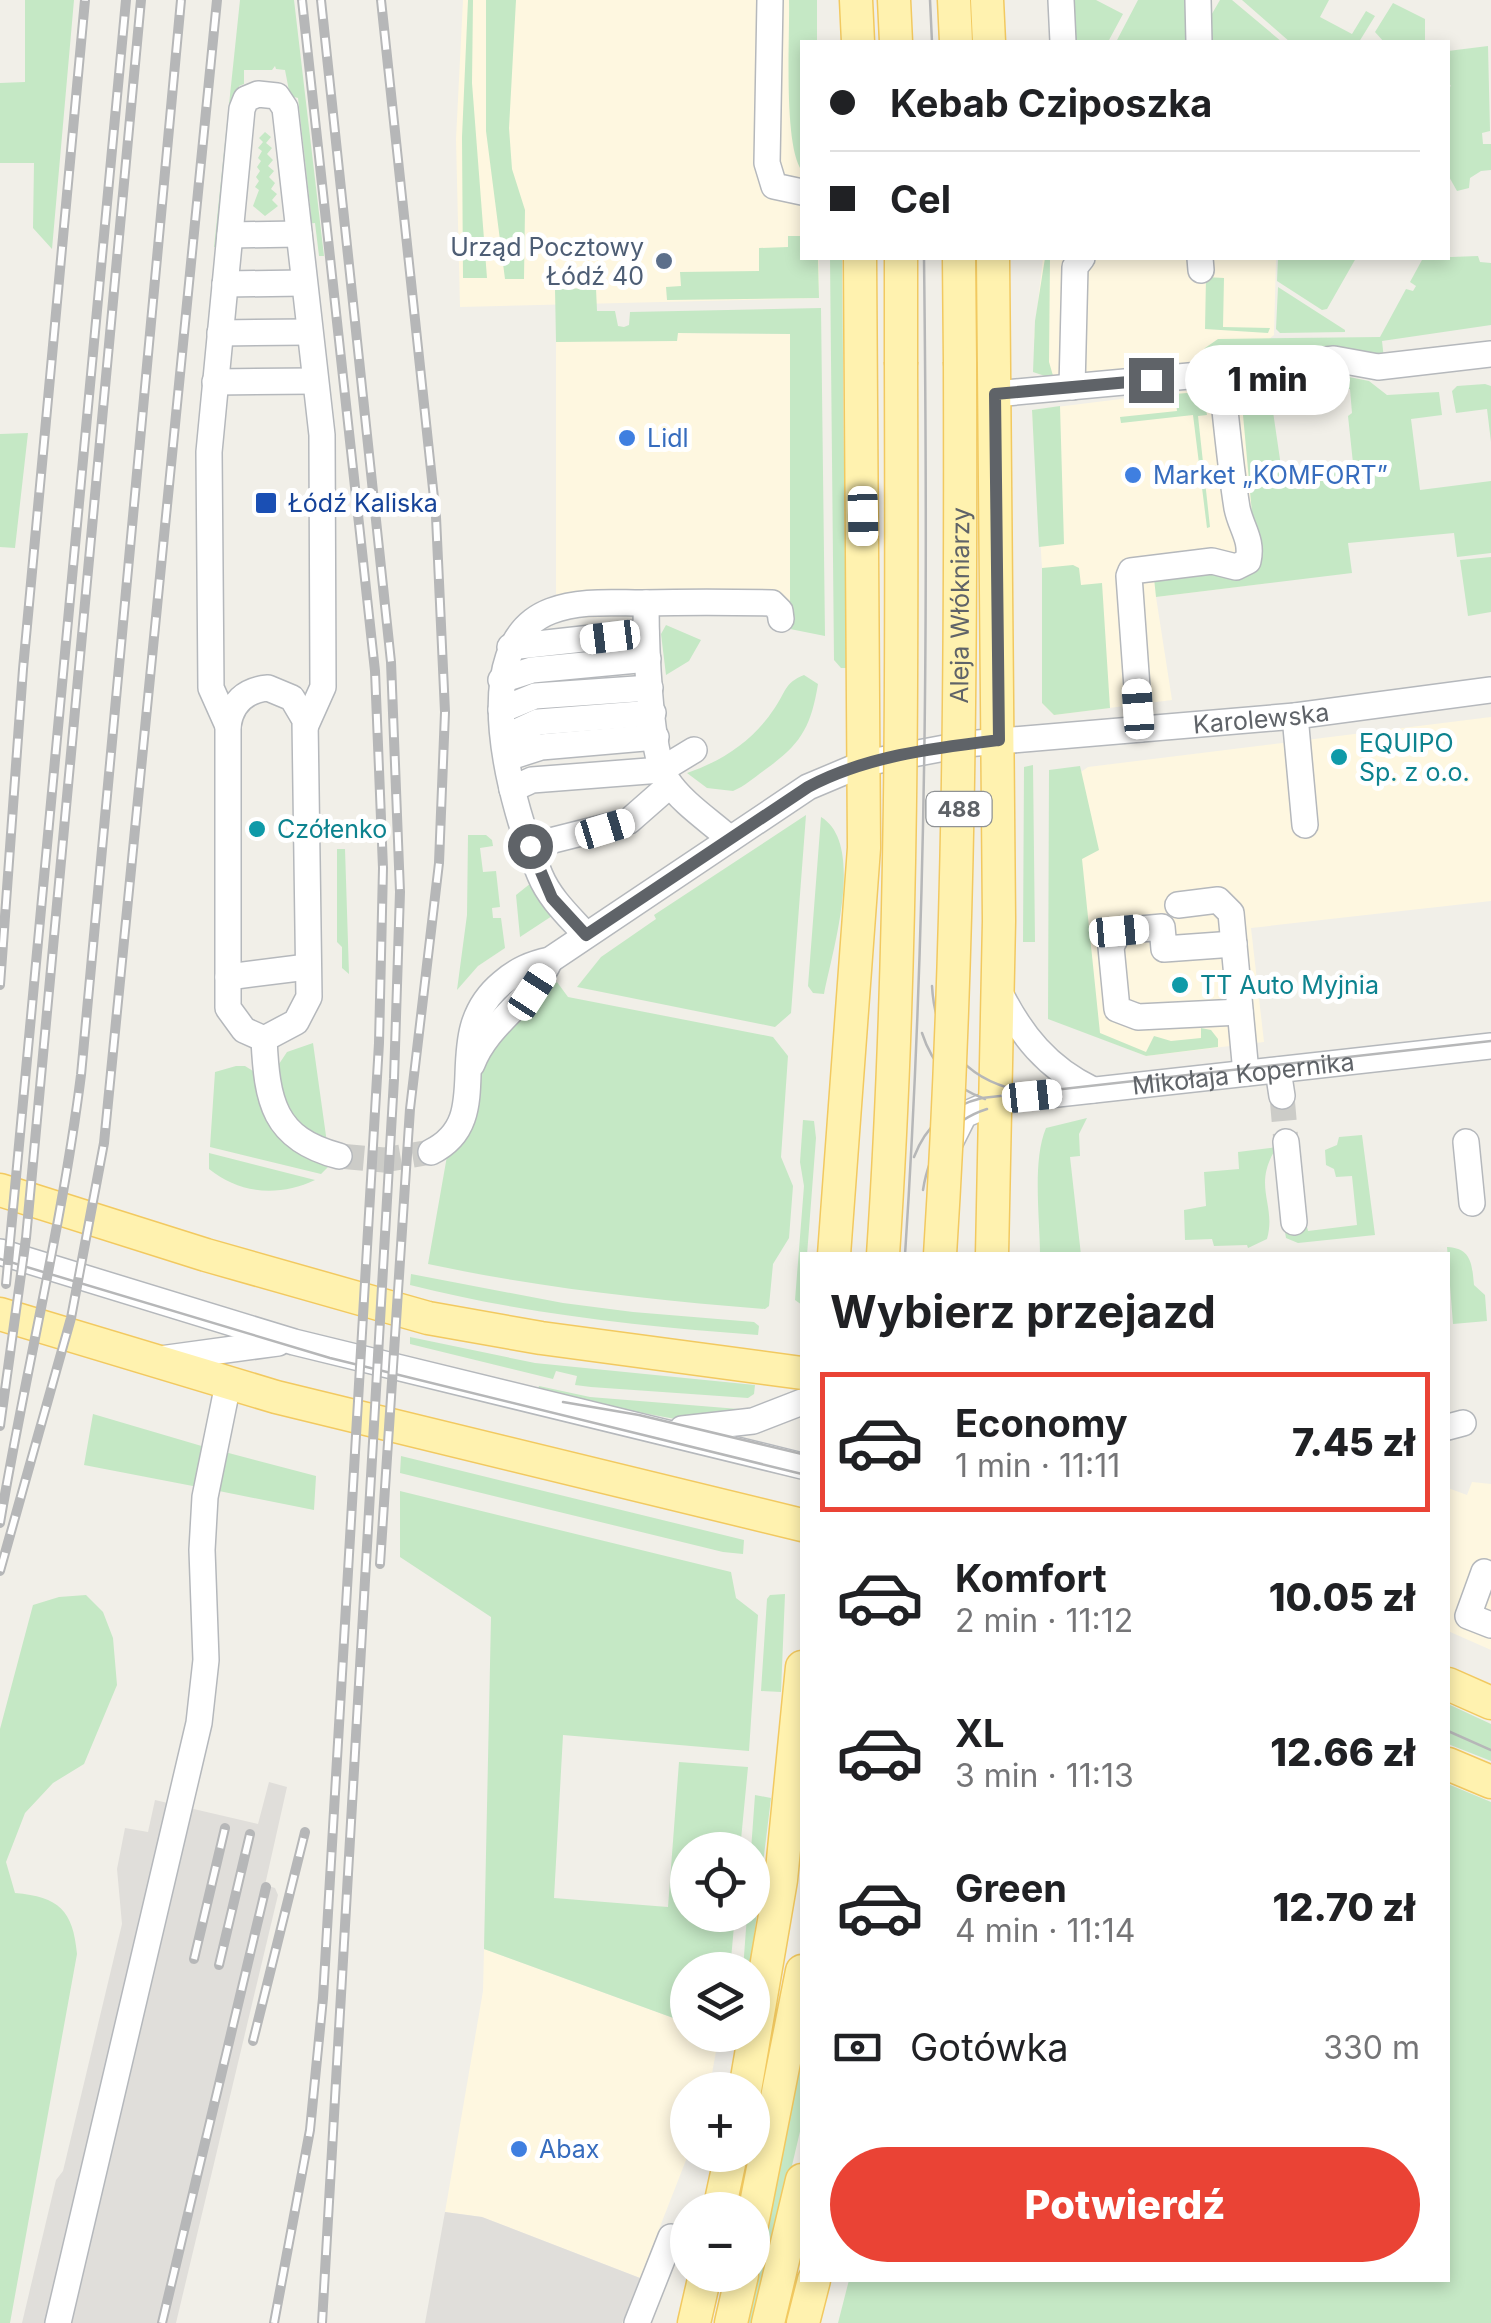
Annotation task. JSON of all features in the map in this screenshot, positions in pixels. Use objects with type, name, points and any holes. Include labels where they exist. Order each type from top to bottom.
[{"type":"main road","points":[[856,0],[858,40]]},
{"type":"main road","points":[[894,0],[896,40]]},
{"type":"main road","points":[[954,0],[956,40]]},
{"type":"main road","points":[[987,0],[989,40]]},
{"type":"main road","points":[[834,1252],[862,909],[865,763],[860,260]]},
{"type":"main road","name":"488","points":[[883,1252],[900,865],[901,260]]},
{"type":"main road","name":"Aleja Włókniarzy","points":[[941,1252],[959,830],[959,260]]},
{"type":"main road","points":[[992,1252],[999,740],[993,260]]},
{"type":"main road","points":[[0,1190],[223,1260],[458,1324],[800,1373]]},
{"type":"main road","points":[[0,1314],[228,1384],[402,1430],[528,1456],[800,1524]]},
{"type":"main road","points":[[748,2072],[780,1880],[800,1685]]},
{"type":"main road","points":[[1450,1685],[1491,1704]]},
{"type":"main road","points":[[1450,1765],[1491,1782]]},
{"type":"main road","points":[[758,2192],[800,1981]]},
{"type":"main road","points":[[768,2323],[800,2188]]},
{"type":"main road","points":[[804,2323],[814,2282]]},
{"type":"main road","points":[[694,2323],[701,2292]]},
{"type":"main road","points":[[731,2323],[738,2292]]},
{"type":"street","points":[[770,0],[767,163],[774,186],[800,192]]},
{"type":"street","points":[[1062,0],[1062,40]]},
{"type":"street","points":[[1198,0],[1199,40]]},
{"type":"street","points":[[228,726],[210,688],[208,452],[242,109],[246,99],[258,94],[277,96],[285,108],[322,435],[323,687],[306,726]]},
{"type":"street","points":[[230,235],[299,234]]},
{"type":"street","points":[[1072,387],[1075,267],[1080,260]]},
{"type":"street","points":[[225,284],[304,283]]},
{"type":"street","points":[[220,333],[309,332]]},
{"type":"street","points":[[995,394],[1340,358],[1378,367],[1491,354]]},
{"type":"street","points":[[1140,729],[1131,572],[1212,562],[1236,567],[1248,561],[1250,554],[1238,510],[1221,373]]},
{"type":"street","points":[[215,382],[314,381]]},
{"type":"street","points":[[586,935],[552,898],[512,790],[500,680],[510,647],[524,628],[548,611],[592,603],[772,602],[780,611],[780,618]]},
{"type":"street","points":[[646,603],[653,712],[665,777],[730,839]]},
{"type":"street","points":[[510,647],[646,632]]},
{"type":"street","points":[[500,680],[532,670],[648,659]]},
{"type":"street","points":[[266,688],[292,698],[302,711],[306,726],[309,997],[303,1014],[288,1028],[264,1039],[244,1030],[228,1008],[228,726],[231,711],[240,699],[266,688]]},
{"type":"street","name":"Karolewska","points":[[431,1152],[447,1142],[462,1119],[468,1073],[487,1036],[532,992],[550,960],[808,787],[865,763],[999,740],[1295,716],[1491,690]]},
{"type":"street","points":[[501,710],[535,696],[653,712]]},
{"type":"street","points":[[506,748],[538,722],[653,712]]},
{"type":"street","points":[[1295,716],[1305,825]]},
{"type":"street","points":[[530,846],[630,821],[665,777],[694,750]]},
{"type":"street","points":[[512,790],[532,780],[665,777]]},
{"type":"street","points":[[1178,905],[1218,900],[1230,912],[1246,1073]]},
{"type":"street","points":[[1234,944],[1164,948],[1162,927],[1119,931],[1112,946],[1117,1010],[1138,1017],[1240,1012]]},
{"type":"street","points":[[228,978],[306,967]]},
{"type":"street","points":[[998,990],[1035,1050],[1093,1090]]},
{"type":"street","points":[[264,1039],[268,1089],[280,1121],[300,1140],[339,1156]]},
{"type":"street","name":"Mikołaja Kopernika","points":[[996,1102],[1491,1046]]},
{"type":"street","points":[[1278,1070],[1282,1096]]},
{"type":"street","points":[[941,1252],[952,1136],[970,1111],[996,1102]]},
{"type":"street","points":[[1466,1142],[1472,1203]]},
{"type":"street","points":[[1282,1156],[1294,1222]]},
{"type":"street","points":[[0,1252],[294,1342],[800,1466]]},
{"type":"street","points":[[150,1361],[294,1342]]},
{"type":"street","points":[[58,2323],[199,1723],[206,1660],[202,1550],[205,1497],[228,1384]]},
{"type":"street","points":[[645,1428],[735,1424],[800,1403]]},
{"type":"street","points":[[1491,1575],[1484,1572],[1468,1616],[1491,1625]]},
{"type":"street","points":[[637,2323],[670,2240]]},
{"type":"shaded area","points":[[463,0],[817,0],[800,40],[800,260],[819,260],[819,298],[460,307],[456,139]]},
{"type":"shaded area","points":[[1043,260],[1276,260],[1274,335],[1243,361],[1054,379],[1034,338]]},
{"type":"shaded area","points":[[556,332],[790,334],[791,614],[556,618]]},
{"type":"shaded area","points":[[1244,380],[1268,583],[1156,597],[1172,700],[1054,715],[1042,703],[1042,568],[1032,410],[1234,385]]},
{"type":"shaded area","points":[[1491,717],[1491,901],[1251,928],[1264,1042],[1146,1056],[1084,1032],[1058,1002],[1071,779],[1088,767]]},
{"type":"shaded area","points":[[1472,1482],[1491,1484],[1491,1650],[1450,1632],[1450,1489],[1467,1495]]},
{"type":"shaded area","points":[[269,1782],[287,1787],[265,1885],[275,1888],[278,1895],[176,2323],[22,2323],[122,1924],[117,1869],[125,1828],[148,1832],[155,1800],[258,1824]]},
{"type":"shaded area","points":[[484,1949],[670,2017],[670,2052],[716,2052],[712,2072],[670,2072],[670,2172],[681,2172],[674,2192],[670,2192],[670,2201],[640,2278],[482,2217],[445,2212],[483,1991]]},
{"type":"shaded area","points":[[445,2212],[482,2217],[640,2278],[622,2323],[425,2323]]},
{"type":"green space","points":[[25,0],[74,0],[52,249],[33,228],[34,163],[0,163],[0,83],[25,82]]},
{"type":"green space","points":[[240,0],[294,0],[324,256],[319,256],[315,223],[303,224],[305,215],[311,214],[298,98],[290,96],[285,70],[275,66],[272,70],[244,70],[244,84],[239,86],[223,248],[214,247]]},
{"type":"green space","points":[[468,0],[473,0],[472,83],[487,278],[463,278],[462,137]]},
{"type":"green space","points":[[486,0],[516,0],[509,128],[512,169],[525,210],[524,279],[505,279],[486,131]]},
{"type":"green space","points":[[789,0],[817,0],[817,40],[800,40],[800,167],[792,139]]},
{"type":"green space","points":[[1074,0],[1096,0],[1123,14],[1109,40],[1074,40]]},
{"type":"green space","points":[[1138,0],[1191,0],[1193,40],[1117,40]]},
{"type":"green space","points":[[1220,0],[1232,0],[1280,40],[1207,40],[1206,24]]},
{"type":"green space","points":[[1242,0],[1329,0],[1320,17],[1352,34],[1366,11],[1375,16],[1360,40],[1288,40]]},
{"type":"green space","points":[[1393,3],[1425,19],[1425,40],[1382,40],[1375,32]]},
{"type":"green space","points":[[1488,46],[1490,131],[1482,133],[1483,144],[1491,144],[1491,170],[1481,171],[1470,178],[1469,188],[1457,191],[1450,179],[1450,51]]},
{"type":"green space","points":[[265,132],[271,137],[266,143],[272,148],[267,154],[273,160],[268,166],[274,171],[269,177],[275,183],[271,189],[277,194],[272,200],[278,206],[265,216],[253,206],[259,190],[255,187],[262,151],[258,148],[263,142],[259,138]]},
{"type":"green space","points":[[788,236],[800,236],[800,260],[818,260],[819,298],[667,300],[666,287],[681,286],[680,272],[759,271],[759,248],[788,247]]},
{"type":"green space","points":[[1478,256],[1480,262],[1491,263],[1491,325],[1382,341],[1384,359],[1196,367],[1205,348],[1218,339],[1380,337],[1406,289],[1413,291],[1416,286],[1410,282],[1422,260]]},
{"type":"green space","points":[[830,260],[842,260],[846,668],[834,660]]},
{"type":"green space","points":[[1045,260],[1050,260],[1049,362],[1054,379],[1033,372],[1035,321]]},
{"type":"green space","points":[[1278,260],[1355,260],[1327,309],[1322,310],[1277,281]]},
{"type":"green space","points":[[1206,277],[1224,278],[1223,327],[1270,328],[1268,333],[1205,329]]},
{"type":"green space","points":[[1278,287],[1345,332],[1280,333],[1276,329]]},
{"type":"green space","points":[[596,288],[597,311],[615,311],[618,326],[624,327],[629,325],[630,312],[821,308],[825,636],[790,629],[790,334],[678,333],[677,341],[556,342],[555,289]]},
{"type":"green space","points":[[1339,375],[1369,381],[1387,395],[1439,392],[1442,415],[1411,419],[1420,490],[1491,481],[1491,553],[1457,557],[1454,533],[1348,543],[1352,573],[1156,597],[1154,578],[1257,568],[1244,391],[1254,385],[1301,379],[1302,395],[1271,398],[1282,473],[1353,463],[1348,416],[1352,413],[1350,389],[1319,392],[1316,377]]},
{"type":"green space","points":[[1457,386],[1491,386],[1491,442],[1487,409],[1456,413],[1452,391]]},
{"type":"green space","points":[[1198,392],[1204,397],[1207,415],[1198,416],[1210,527],[1207,528],[1193,415],[1121,423],[1120,417],[1177,411],[1175,394]]},
{"type":"green space","points":[[1060,406],[1064,544],[1039,547],[1032,410]]},
{"type":"green space","points":[[28,433],[15,548],[0,547],[0,434]]},
{"type":"green space","points":[[1491,557],[1491,612],[1468,616],[1460,560]]},
{"type":"green space","points":[[1042,568],[1079,568],[1081,585],[1102,583],[1110,708],[1054,715],[1042,703]]},
{"type":"green space","points":[[666,625],[701,640],[689,661],[666,675],[661,634]]},
{"type":"green space","points":[[804,675],[818,684],[812,712],[796,742],[778,760],[733,791],[707,788],[687,773],[724,756],[746,740],[766,720],[789,685]]},
{"type":"green space","points":[[1033,765],[1035,942],[1023,942],[1024,767]]},
{"type":"green space","points":[[1080,766],[1099,850],[1082,859],[1100,1033],[1146,1052],[1154,1036],[1171,1041],[1201,1038],[1201,1028],[1211,1030],[1218,1039],[1218,1047],[1146,1056],[1048,1019],[1049,770]]},
{"type":"green space","points":[[806,815],[791,1013],[775,1027],[577,987],[601,957],[656,919],[654,915]]},
{"type":"green space","points":[[821,817],[834,831],[842,850],[844,874],[824,994],[813,993],[808,986]]},
{"type":"green space","points":[[468,835],[486,835],[492,840],[493,846],[480,848],[483,872],[496,871],[500,907],[492,908],[493,918],[501,918],[505,948],[478,966],[457,990],[467,915]]},
{"type":"green space","points":[[337,849],[345,849],[349,974],[342,968],[342,947],[337,942]]},
{"type":"green space","points":[[531,883],[552,916],[520,937],[516,895]]},
{"type":"green space","points":[[557,982],[568,997],[773,1037],[788,1056],[781,1157],[793,1186],[789,1238],[773,1264],[769,1306],[765,1309],[596,1292],[428,1264],[447,1156],[461,1135],[482,1061],[505,1028]]},
{"type":"green space","points":[[313,1043],[327,1143],[304,1129],[291,1112],[277,1067],[287,1052]]},
{"type":"green space","points":[[236,1066],[253,1071],[330,1165],[321,1174],[210,1147],[215,1072]]},
{"type":"green space","points":[[1087,1118],[1079,1134],[1080,1156],[1070,1157],[1081,1252],[1040,1252],[1038,1173],[1046,1128]]},
{"type":"green space","points":[[803,1120],[814,1121],[807,1252],[800,1252],[800,1304],[795,1300],[804,1186],[800,1162]]},
{"type":"green space","points":[[1362,1135],[1375,1235],[1298,1243],[1286,1238],[1284,1226],[1306,1223],[1308,1231],[1357,1225],[1352,1176],[1336,1177],[1334,1169],[1326,1165],[1325,1150],[1337,1145],[1339,1137]]},
{"type":"green space","points":[[1277,1147],[1266,1173],[1267,1239],[1248,1248],[1214,1246],[1212,1239],[1185,1240],[1184,1210],[1206,1206],[1204,1172],[1239,1169],[1238,1152]]},
{"type":"green space","points":[[209,1153],[315,1180],[274,1191],[247,1188],[209,1169]]},
{"type":"green space","points":[[1447,1247],[1455,1248],[1469,1259],[1474,1285],[1485,1295],[1487,1321],[1453,1324]]},
{"type":"green space","points":[[411,1274],[563,1303],[754,1322],[759,1326],[758,1335],[626,1323],[496,1304],[410,1285]]},
{"type":"green space","points":[[410,1337],[535,1363],[755,1385],[754,1394],[748,1398],[575,1385],[577,1376],[556,1371],[553,1379],[410,1344]]},
{"type":"green space","points":[[539,1386],[590,1397],[751,1410],[686,1421],[589,1403],[538,1389]]},
{"type":"green space","points":[[93,1414],[205,1447],[198,1487],[84,1465]]},
{"type":"green space","points":[[221,1451],[316,1476],[314,1510],[214,1490]]},
{"type":"green space","points":[[401,1456],[744,1540],[743,1554],[400,1473]]},
{"type":"green space","points":[[400,1491],[731,1572],[736,1598],[758,1615],[749,1751],[563,1735],[554,1898],[668,1907],[670,1881],[670,1932],[733,1932],[732,1952],[670,1952],[670,2017],[484,1949],[491,1617],[400,1557]]},
{"type":"green space","points":[[785,1594],[781,1692],[761,1691],[767,1599],[770,1595]]},
{"type":"green space","points":[[86,1595],[103,1612],[113,1638],[117,1685],[84,1764],[53,1783],[25,1813],[6,1862],[15,1893],[43,1898],[61,1908],[72,1926],[77,1954],[10,2323],[0,2323],[0,1729],[33,1605],[59,1597]]},
{"type":"green space","points":[[1450,1705],[1491,1724],[1491,1761],[1450,1745]]},
{"type":"green space","points":[[679,1762],[748,1767],[742,1832],[674,1832]]},
{"type":"green space","points":[[1450,1785],[1491,1802],[1491,2323],[838,2323],[848,2282],[1450,2282]]},
{"type":"green space","points":[[755,1795],[771,1798],[767,1832],[752,1832]]},
{"type":"green space","points":[[746,1932],[755,1932],[752,1952],[744,1952]]},
{"type":"green space","points":[[800,2058],[800,2132],[770,2259],[770,2200]]},
{"type":"green space","points":[[751,2292],[762,2292],[755,2323],[744,2323]]},
{"type":"tunnel","points":[[1282,1096],[1286,1142]]},
{"type":"tunnel","points":[[339,1156],[384,1160],[431,1152]]},
{"type":"tram line","points":[[930,0],[932,40]]},
{"type":"tram line","points":[[905,1252],[918,1006],[924,756],[924,260]]},
{"type":"tram line","points":[[932,986],[939,1023],[955,1054],[981,1076],[1017,1090]]},
{"type":"tram line","points":[[922,1033],[945,1074],[985,1099]]},
{"type":"tram line","points":[[914,1157],[925,1135],[940,1118],[982,1098],[1491,1041]]},
{"type":"tram line","points":[[923,1190],[930,1163],[943,1139],[962,1121],[987,1109]]},
{"type":"tram line","points":[[0,1259],[330,1358],[800,1474]]},
{"type":"tram line","points":[[563,1402],[639,1415],[800,1454]]},
{"type":"tram line","points":[[1450,1732],[1491,1750]]},
{"type":"railway","points":[[0,985],[23,669],[85,0]]},
{"type":"railway","points":[[6,1284],[126,0]]},
{"type":"railway","points":[[0,1426],[26,1238],[141,0]]},
{"type":"railway","points":[[0,1523],[64,1188],[81,1075],[181,0]]},
{"type":"railway","points":[[0,1571],[71,1318],[104,1143],[217,0]]},
{"type":"railway","points":[[274,2323],[310,2130],[323,1998],[379,1043],[383,868],[375,671],[302,0]]},
{"type":"railway","points":[[321,0],[391,662],[400,892],[394,1079],[322,2323]]},
{"type":"railway","points":[[380,1564],[410,1109],[439,863],[445,712],[436,517],[381,0]]},
{"type":"railway","points":[[194,1959],[225,1828]]},
{"type":"railway","points":[[253,2041],[305,1832]]},
{"type":"railway","points":[[219,1965],[250,1834]]},
{"type":"railway","points":[[162,2323],[266,1887]]},
{"type":"place","name":"Urząd Pocztowy Łódź 40","points":[[664,261]]},
{"type":"place","name":"Lidl","points":[[627,438]]},
{"type":"place","name":"Market „KOMFORT”","points":[[1133,475]]},
{"type":"place","name":"Łódź Kaliska","points":[[266,503]]},
{"type":"place","name":"EQUIPO Sp. z o.o.","points":[[1339,757]]},
{"type":"place","name":"Czółenko","points":[[257,829]]},
{"type":"place","name":"TT Auto Myjnia","points":[[1180,985]]},
{"type":"place","name":"Abax","points":[[519,2149]]},
{"type":"route","points":[[530,846],[552,898],[586,935],[830,776],[894,756],[999,740],[995,394],[1151,380]]}]
